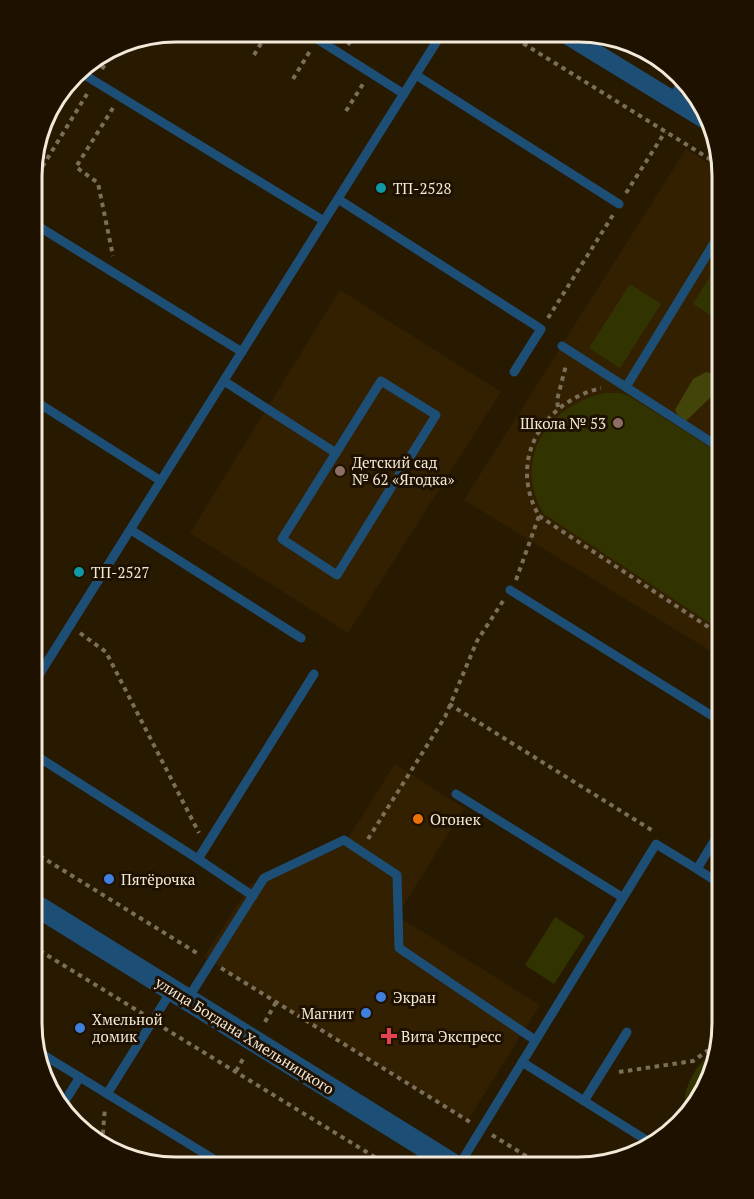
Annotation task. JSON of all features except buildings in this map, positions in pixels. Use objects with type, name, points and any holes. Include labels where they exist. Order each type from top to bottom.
[{"type":"street","points":[[579,42],[697,114]]},
{"type":"street","name":"улица Богдана Хмельницкого","points":[[42,909],[442,1157]]},
{"type":"lane","points":[[320,42],[404,94]]},
{"type":"lane","points":[[42,670],[436,42]]},
{"type":"lane","points":[[416,75],[619,204]]},
{"type":"lane","points":[[87,76],[324,221]]},
{"type":"lane","points":[[672,99],[679,88]]},
{"type":"lane","points":[[338,199],[541,328],[514,372]]},
{"type":"lane","points":[[42,229],[242,352]]},
{"type":"lane","points":[[629,389],[712,249]]},
{"type":"lane","points":[[566,348],[712,443]]},
{"type":"lane","points":[[224,381],[336,453]]},
{"type":"lane","points":[[381,381],[436,416],[337,575],[282,539],[336,453],[381,381]]},
{"type":"lane","points":[[42,405],[161,482]]},
{"type":"lane","points":[[131,530],[301,638]]},
{"type":"lane","points":[[510,590],[712,716]]},
{"type":"lane","points":[[198,859],[314,674]]},
{"type":"lane","points":[[42,759],[253,896]]},
{"type":"lane","points":[[456,794],[622,897]]},
{"type":"lane","points":[[107,1094],[153,1021],[180,995],[264,878],[344,840],[397,875],[399,948],[535,1040]]},
{"type":"lane","points":[[464,1157],[656,844],[712,879]]},
{"type":"lane","points":[[697,869],[712,844]]},
{"type":"lane","points":[[584,1101],[627,1032]]},
{"type":"lane","points":[[47,1057],[210,1157]]},
{"type":"lane","points":[[522,1062],[644,1139]]},
{"type":"lane","points":[[66,1099],[80,1077]]},
{"type":"path","points":[[254,55],[262,42]]},
{"type":"path","points":[[293,79],[316,42]]},
{"type":"path","points":[[521,42],[711,160]]},
{"type":"path","points":[[43,166],[108,61]]},
{"type":"path","points":[[346,111],[370,73]]},
{"type":"path","points":[[117,275],[98,183],[76,167],[120,96]]},
{"type":"path","points":[[541,328],[665,132]]},
{"type":"path","points":[[558,408],[557,399],[566,348]]},
{"type":"path","points":[[629,389],[604,388],[584,392],[558,408],[540,428],[528,459],[530,493],[539,516],[712,629]]},
{"type":"path","points":[[361,851],[445,717],[477,642],[518,577],[539,516]]},
{"type":"path","points":[[70,626],[106,652],[206,848]]},
{"type":"path","points":[[449,704],[661,836],[656,844]]},
{"type":"path","points":[[42,857],[527,1157]]},
{"type":"path","points":[[42,952],[375,1157]]},
{"type":"path","points":[[265,1022],[276,1002]]},
{"type":"path","points":[[600,1075],[693,1061],[709,1051]]},
{"type":"path","points":[[236,1071],[244,1057]]},
{"type":"path","points":[[103,1135],[107,1094]]},
{"type":"shaded area","name":"Школа № 53","points":[[686,149],[711,165],[712,652],[464,500]]},
{"type":"shaded area","points":[[712,273],[712,316],[693,304]]},
{"type":"shaded area","points":[[630,284],[661,304],[620,368],[589,348]]},
{"type":"shaded area","name":"Детский сад № 62 «Ягодка»","points":[[340,290],[501,392],[348,633],[190,533]]},
{"type":"shaded area","points":[[706,372],[712,374],[712,395],[686,421],[675,410],[693,379]]},
{"type":"shaded area","points":[[604,393],[620,393],[631,397],[712,449],[712,624],[544,514],[535,494],[532,474],[534,455],[541,438],[552,422],[566,410]]},
{"type":"shaded area","points":[[395,764],[464,808],[397,916],[540,1005],[468,1120],[204,957],[251,884],[343,846]]},
{"type":"shaded area","points":[[555,917],[585,936],[554,984],[525,965]]},
{"type":"shaded area","points":[[707,1058],[698,1082],[687,1100],[685,1098],[688,1086]]},
{"type":"place","name":"ТП-2528","points":[[381,188]]},
{"type":"place","name":"Школа № 53","points":[[618,423]]},
{"type":"place","name":"Детский сад № 62 «Ягодка»","points":[[340,471]]},
{"type":"place","name":"ТП-2527","points":[[79,572]]},
{"type":"place","name":"Огонек","points":[[418,819]]},
{"type":"place","name":"Пятёрочка","points":[[109,879]]},
{"type":"place","name":"Экран","points":[[381,997]]},
{"type":"place","name":"Магнит","points":[[366,1013]]},
{"type":"place","name":"Хмельной домик","points":[[80,1028]]},
{"type":"place","name":"Вита Экспресс","points":[[389,1036]]}]
